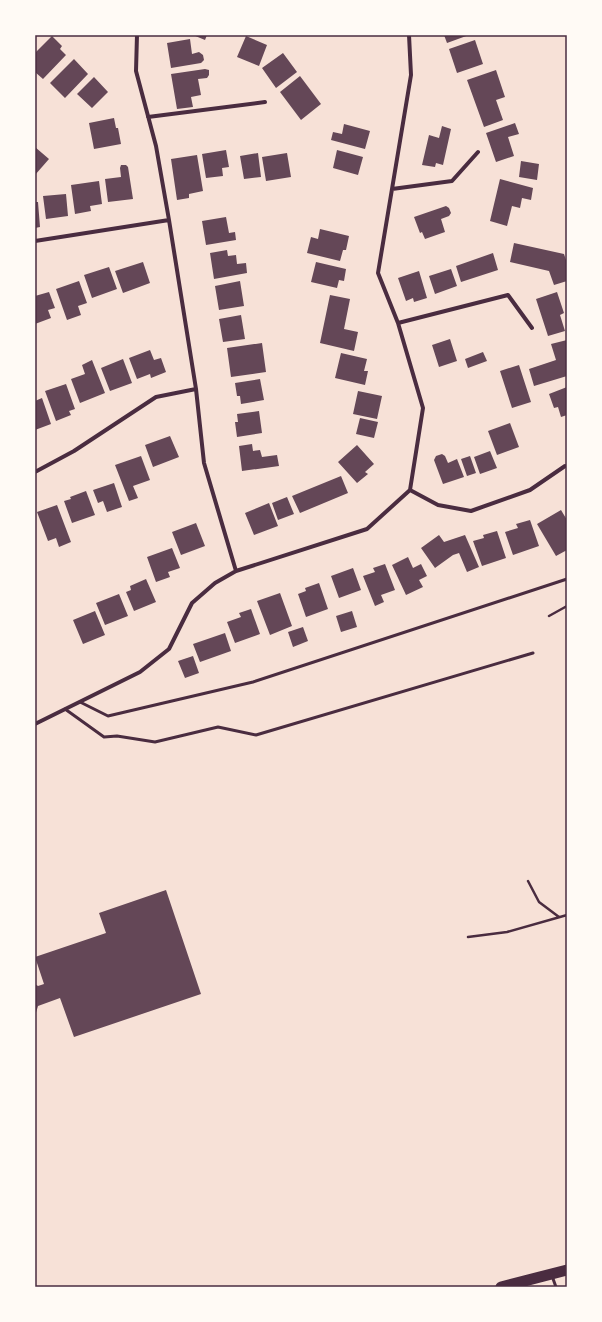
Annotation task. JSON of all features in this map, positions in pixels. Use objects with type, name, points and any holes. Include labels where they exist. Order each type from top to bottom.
[{"type":"highway","points":[[501,1287],[567,1270]]},
{"type":"street","points":[[137,35],[136,71],[156,146],[169,220],[196,389],[204,463],[236,571]]},
{"type":"street","points":[[35,724],[140,672],[169,649],[192,603],[215,583],[236,571],[367,529],[410,490],[423,408],[398,323],[378,273],[411,75],[409,35]]},
{"type":"street","points":[[148,117],[265,102]]},
{"type":"street","points":[[392,190],[452,180],[478,152]]},
{"type":"street","points":[[35,241],[169,220]]},
{"type":"street","points":[[398,323],[508,295],[532,328]]},
{"type":"street","points":[[35,472],[74,451],[156,397],[196,389]]},
{"type":"street","points":[[410,490],[438,505],[471,511],[530,490],[566,466]]},
{"type":"lane","points":[[80,702],[108,716],[253,682],[567,579]]},
{"type":"lane","points":[[65,709],[104,737],[117,736],[155,742],[218,727],[256,735],[534,653]]},
{"type":"lane","points":[[552,1274],[556,1287]]},
{"type":"path","points":[[549,616],[567,606]]},
{"type":"path","points":[[528,881],[539,902],[560,917]]},
{"type":"path","points":[[468,937],[507,932],[567,915]]},
{"type":"building","points":[[193,35],[207,35],[205,40]]},
{"type":"building","points":[[444,35],[469,35],[447,43]]},
{"type":"building","points":[[52,36],[62,46],[60,49],[66,55],[43,79],[35,72],[35,53]]},
{"type":"building","points":[[246,36],[267,45],[259,66],[237,57]]},
{"type":"building","points":[[190,39],[192,54],[199,52],[203,55],[204,60],[201,63],[171,68],[167,43]]},
{"type":"building","points":[[475,40],[483,64],[457,73],[449,49]]},
{"type":"building","points":[[283,53],[297,72],[276,88],[262,68]]},
{"type":"building","points":[[74,59],[88,74],[65,98],[50,83]]},
{"type":"building","points":[[205,69],[209,70],[209,75],[207,78],[198,79],[201,95],[191,97],[193,107],[177,109],[171,74]]},
{"type":"building","points":[[496,70],[505,97],[496,100],[503,120],[484,127],[467,80]]},
{"type":"building","points":[[300,76],[321,104],[301,120],[280,92]]},
{"type":"building","points":[[94,77],[108,92],[92,108],[77,94]]},
{"type":"building","points":[[114,118],[116,128],[118,128],[121,144],[94,149],[89,123]]},
{"type":"building","points":[[515,123],[519,134],[508,137],[514,156],[496,162],[486,133]]},
{"type":"building","points":[[344,124],[370,131],[365,149],[331,140],[333,132],[342,134]]},
{"type":"building","points":[[442,126],[451,129],[443,165],[436,163],[435,167],[422,165],[429,135],[439,138]]},
{"type":"building","points":[[35,147],[49,159],[35,175]]},
{"type":"building","points":[[226,150],[229,167],[222,168],[223,176],[206,178],[202,154]]},
{"type":"building","points":[[337,150],[363,157],[358,175],[333,168]]},
{"type":"building","points":[[258,153],[261,177],[244,179],[240,156]]},
{"type":"building","points":[[287,153],[291,177],[266,181],[262,157]]},
{"type":"building","points":[[197,155],[203,191],[189,194],[189,198],[177,200],[171,159]]},
{"type":"building","points":[[521,161],[539,164],[537,180],[519,177]]},
{"type":"building","points":[[121,165],[126,165],[128,167],[133,199],[108,202],[105,179],[121,177]]},
{"type":"building","points":[[500,179],[533,188],[531,200],[522,198],[520,208],[512,206],[507,226],[490,221]]},
{"type":"building","points":[[99,181],[102,204],[90,206],[91,211],[75,214],[71,185]]},
{"type":"building","points":[[66,194],[68,216],[46,219],[43,196]]},
{"type":"building","points":[[35,202],[38,202],[40,227],[35,228]]},
{"type":"building","points":[[446,206],[449,208],[451,213],[449,216],[441,219],[445,232],[425,239],[422,232],[420,233],[414,217]]},
{"type":"building","points":[[226,217],[229,233],[235,232],[236,240],[206,245],[202,221]]},
{"type":"building","points":[[320,229],[349,236],[346,250],[343,250],[340,261],[307,253],[311,237],[318,239]]},
{"type":"building","points":[[514,243],[564,254],[567,263],[567,281],[554,285],[549,271],[510,262]]},
{"type":"building","points":[[227,250],[228,256],[236,255],[237,264],[246,263],[247,273],[214,279],[210,253]]},
{"type":"building","points":[[493,253],[498,270],[461,282],[456,266]]},
{"type":"building","points":[[143,262],[150,283],[123,293],[115,271]]},
{"type":"building","points":[[316,262],[346,269],[344,281],[339,280],[337,288],[311,282]]},
{"type":"building","points":[[109,267],[117,289],[92,298],[84,275]]},
{"type":"building","points":[[451,269],[457,286],[435,294],[429,276]]},
{"type":"building","points":[[419,271],[427,298],[414,302],[413,298],[406,301],[398,278]]},
{"type":"building","points":[[79,281],[87,303],[78,306],[81,315],[67,320],[56,289]]},
{"type":"building","points":[[240,281],[244,306],[219,310],[215,286]]},
{"type":"building","points":[[49,292],[55,308],[48,310],[51,318],[35,324],[35,296]]},
{"type":"building","points":[[557,292],[564,313],[560,315],[565,331],[548,336],[536,299]]},
{"type":"building","points":[[330,295],[350,299],[344,329],[358,332],[354,351],[320,343]]},
{"type":"building","points":[[241,315],[245,339],[223,342],[219,319]]},
{"type":"building","points":[[450,339],[457,361],[439,367],[432,345]]},
{"type":"building","points":[[567,340],[567,376],[534,386],[529,369],[556,360],[551,344]]},
{"type":"building","points":[[262,343],[266,372],[231,377],[227,348]]},
{"type":"building","points":[[150,350],[154,360],[161,358],[166,372],[151,378],[150,374],[137,379],[129,358]]},
{"type":"building","points":[[483,352],[487,361],[468,368],[465,359]]},
{"type":"building","points":[[341,353],[367,359],[364,371],[368,371],[365,385],[335,378]]},
{"type":"building","points":[[123,359],[132,383],[110,391],[101,368]]},
{"type":"building","points":[[92,360],[105,393],[80,403],[71,379],[85,374],[82,365]]},
{"type":"building","points":[[519,365],[531,402],[512,408],[500,371]]},
{"type":"building","points":[[260,379],[264,400],[241,404],[240,396],[237,396],[235,383]]},
{"type":"building","points":[[66,384],[75,409],[69,411],[71,415],[56,421],[45,391]]},
{"type":"building","points":[[567,387],[567,415],[561,417],[558,407],[554,408],[549,394]]},
{"type":"building","points":[[358,391],[382,396],[377,419],[353,414]]},
{"type":"building","points":[[42,398],[51,424],[35,430],[35,401]]},
{"type":"building","points":[[259,411],[262,433],[237,437],[235,422],[238,422],[237,414]]},
{"type":"building","points":[[360,418],[378,422],[374,438],[356,434]]},
{"type":"building","points":[[510,423],[519,447],[497,455],[488,431]]},
{"type":"building","points":[[170,436],[179,457],[153,467],[145,445]]},
{"type":"building","points":[[252,444],[253,451],[260,450],[262,457],[277,455],[279,466],[242,471],[239,446]]},
{"type":"building","points":[[357,445],[374,464],[365,472],[368,474],[357,483],[338,462]]},
{"type":"building","points":[[490,451],[497,468],[480,474],[474,457]]},
{"type":"building","points":[[442,454],[445,456],[448,463],[457,459],[464,477],[443,484],[434,460],[436,456]]},
{"type":"building","points":[[141,456],[150,480],[133,486],[138,498],[129,501],[115,465]]},
{"type":"building","points":[[470,456],[476,473],[467,476],[461,459]]},
{"type":"building","points":[[341,476],[348,493],[300,513],[292,496]]},
{"type":"building","points":[[114,483],[122,507],[107,512],[103,501],[98,503],[93,490]]},
{"type":"building","points":[[86,491],[95,515],[72,523],[64,501]]},
{"type":"building","points":[[287,497],[294,514],[278,520],[272,503]]},
{"type":"building","points":[[269,503],[278,526],[254,535],[245,513]]},
{"type":"building","points":[[57,505],[71,542],[59,547],[56,538],[48,541],[37,512]]},
{"type":"building","points":[[561,510],[567,520],[567,550],[556,556],[537,524]]},
{"type":"building","points":[[530,520],[539,546],[513,555],[505,532],[518,528],[516,524]]},
{"type":"building","points":[[196,523],[205,546],[181,555],[172,532]]},
{"type":"building","points":[[497,531],[506,558],[482,566],[473,541],[484,538],[483,535]]},
{"type":"building","points":[[439,535],[444,542],[465,535],[479,567],[467,572],[459,553],[453,555],[435,568],[421,548]]},
{"type":"building","points":[[172,548],[180,568],[168,572],[170,577],[156,582],[147,557]]},
{"type":"building","points":[[408,557],[413,568],[421,564],[427,576],[419,580],[423,587],[406,595],[392,565]]},
{"type":"building","points":[[385,564],[395,590],[381,595],[384,602],[375,606],[363,576],[375,572],[373,568]]},
{"type":"building","points":[[353,568],[361,590],[339,598],[331,576]]},
{"type":"building","points":[[146,579],[156,602],[134,611],[126,592],[131,590],[130,586]]},
{"type":"building","points":[[319,583],[328,609],[306,617],[298,594],[306,591],[305,588]]},
{"type":"building","points":[[280,593],[292,626],[270,635],[257,601]]},
{"type":"building","points":[[119,594],[128,616],[105,625],[96,603]]},
{"type":"building","points":[[251,609],[260,634],[235,643],[227,622],[241,617],[239,613]]},
{"type":"building","points":[[95,611],[105,635],[83,644],[73,620]]},
{"type":"building","points":[[352,611],[357,627],[341,632],[336,616]]},
{"type":"building","points":[[303,627],[308,641],[293,647],[288,632]]},
{"type":"building","points":[[225,633],[231,651],[200,662],[193,644]]},
{"type":"building","points":[[193,656],[199,673],[185,678],[178,661]]},
{"type":"building","points":[[166,890],[201,994],[74,1037],[60,998],[38,1006],[35,1016],[35,984],[38,986],[44,984],[35,957],[106,933],[99,913]]}]
